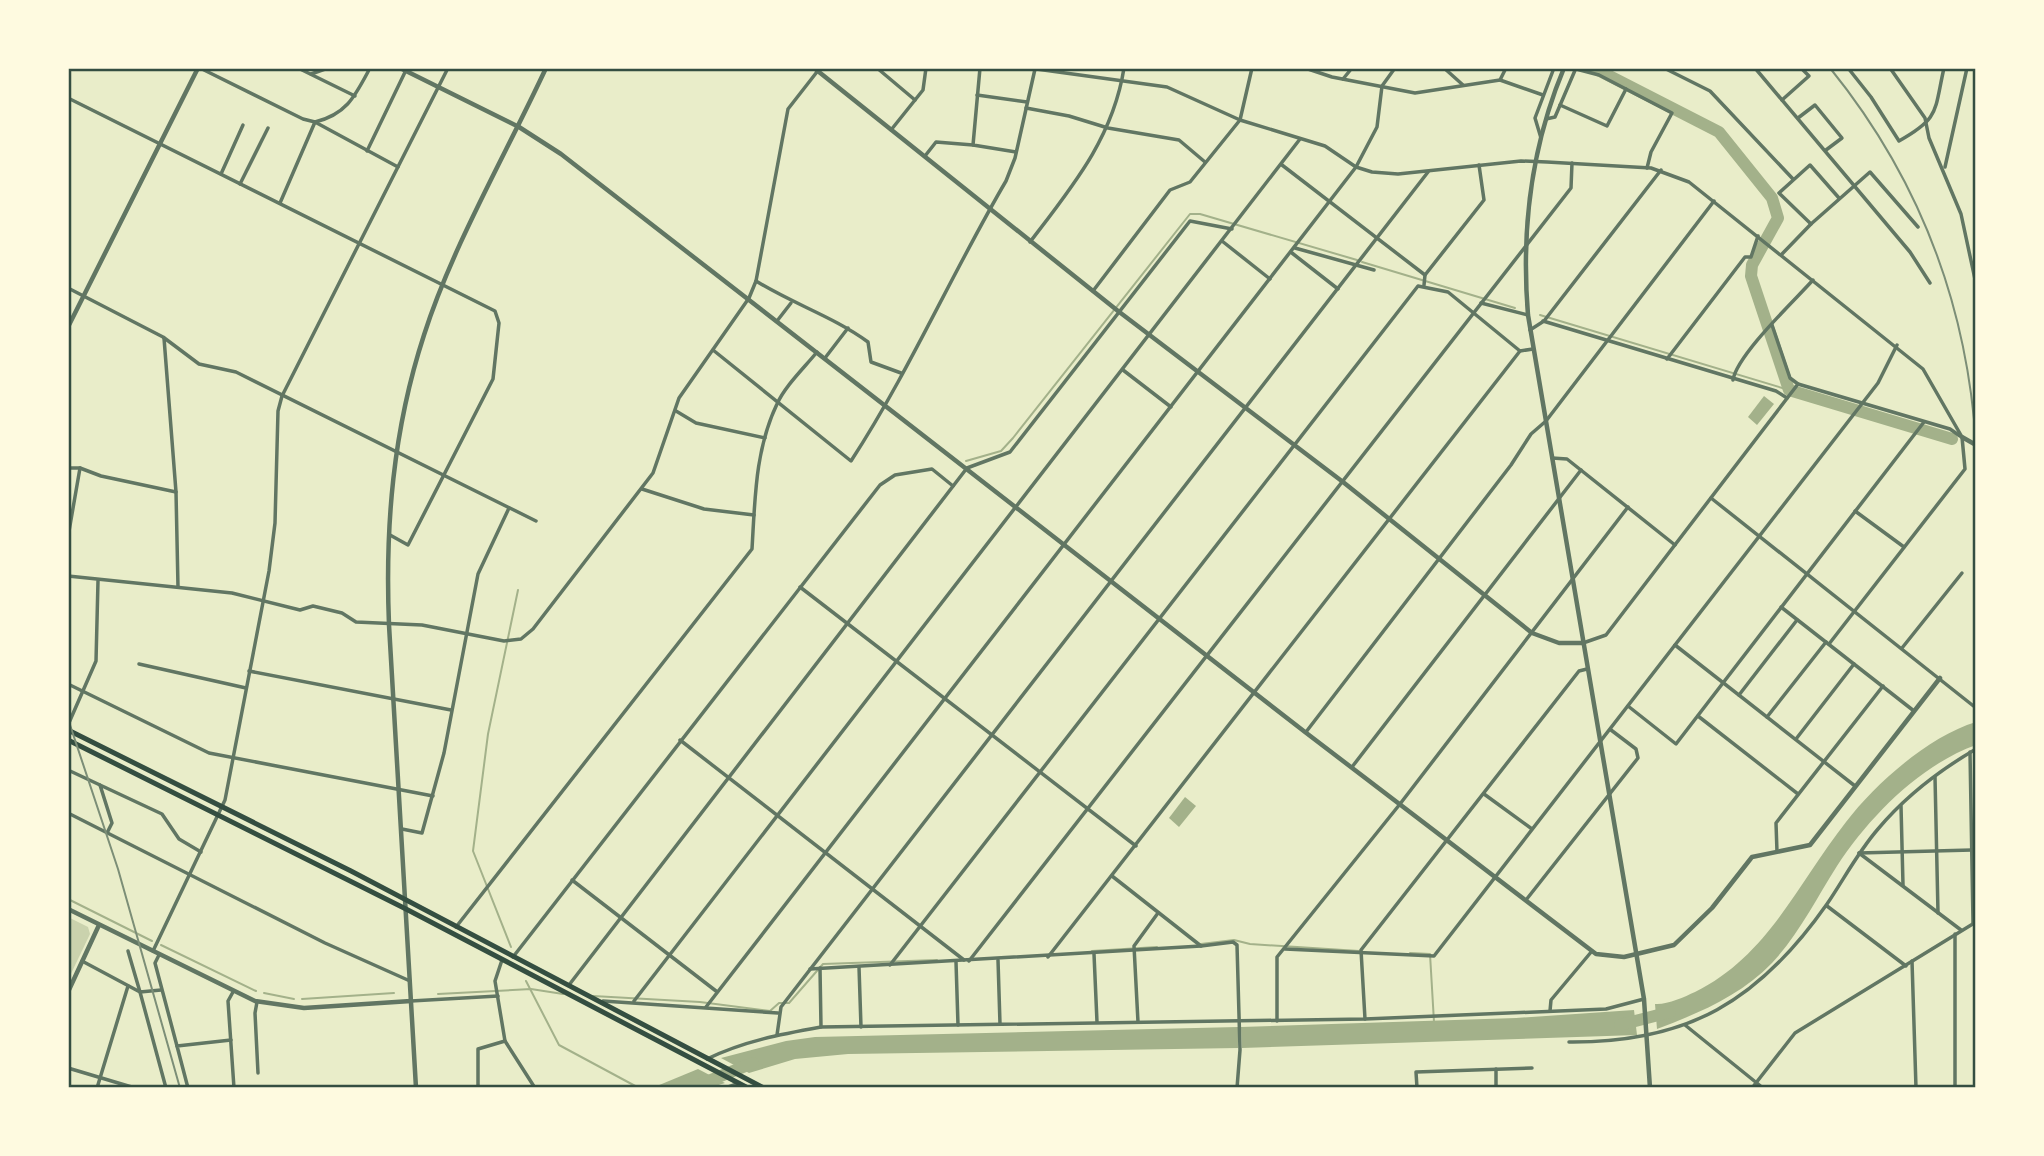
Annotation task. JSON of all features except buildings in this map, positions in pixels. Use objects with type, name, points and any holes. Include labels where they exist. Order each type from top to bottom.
[{"type":"highway","points":[[68,730],[601,1001],[707,1061],[748,1088]]},
{"type":"highway","points":[[68,740],[707,1061]]},
{"type":"highway","points":[[739,1080],[764,1088]]},
{"type":"street","points":[[68,327],[199,68],[303,120],[315,122],[398,167]]},
{"type":"street","points":[[298,68],[355,96]]},
{"type":"street","points":[[310,74],[328,68]]},
{"type":"street","points":[[315,122],[334,117],[349,106],[369,68]]},
{"type":"street","points":[[153,951],[223,808],[275,523],[278,411],[282,396],[448,68]]},
{"type":"street","points":[[416,1088],[389,625],[388,534],[396,452],[411,376],[442,286],[546,68]]},
{"type":"street","points":[[877,68],[915,100]]},
{"type":"street","points":[[891,130],[922,90],[926,68]]},
{"type":"street","points":[[973,145],[980,68]]},
{"type":"street","points":[[1029,68],[1063,70],[1167,87],[1240,120],[1325,146],[1356,167],[1398,174],[1535,161],[1661,170],[1689,182],[1897,345],[1923,369],[1962,437],[1965,470],[1767,717]]},
{"type":"street","points":[[1031,242],[1092,161],[1108,128],[1124,68]]},
{"type":"street","points":[[1093,291],[1170,190],[1190,182],[1240,120],[1252,68]]},
{"type":"street","points":[[1305,68],[1343,79],[1415,93],[1500,80],[1543,95]]},
{"type":"street","points":[[1343,79],[1352,68]]},
{"type":"street","points":[[706,1007],[1356,167],[1377,127],[1382,86],[1395,68]]},
{"type":"street","points":[[1444,68],[1465,86]]},
{"type":"street","points":[[1500,80],[1506,68]]},
{"type":"street","points":[[1541,138],[1535,118],[1554,68]]},
{"type":"street","points":[[1564,68],[1535,161],[1525,246],[1528,315],[1644,1002],[1650,1088]]},
{"type":"street","points":[[1546,119],[1555,117],[1576,68],[1600,75],[1672,113],[1651,152],[1647,168]]},
{"type":"street","points":[[1664,68],[1710,91],[1793,179]]},
{"type":"street","points":[[1755,68],[1855,184],[1910,252],[1930,283]]},
{"type":"street","points":[[1782,100],[1809,76],[1801,68]]},
{"type":"street","points":[[1848,68],[1871,97],[1899,141],[1927,125],[1933,117],[1944,68]]},
{"type":"street","points":[[1890,68],[1920,108],[1945,169],[1961,214],[1976,284]]},
{"type":"street","points":[[1945,169],[1967,68]]},
{"type":"street","points":[[367,151],[404,69],[519,127],[561,153],[887,404],[1016,508],[1305,732],[1592,951],[1610,958],[1674,945],[1699,923],[1752,857],[1810,845],[1940,678]]},
{"type":"street","points":[[68,576],[232,593],[300,610],[313,606],[342,613],[356,622],[422,625],[504,641],[521,639],[533,629],[653,473],[679,398],[749,298],[756,281],[788,109],[817,69],[1111,306],[1296,445],[1483,596],[1532,633],[1559,643],[1583,643],[1606,635],[1797,385]]},
{"type":"street","points":[[713,350],[851,461],[887,404],[990,208],[1016,152],[1035,69]]},
{"type":"street","points":[[1560,105],[1607,126],[1626,89]]},
{"type":"street","points":[[977,95],[1027,102]]},
{"type":"street","points":[[68,98],[495,311],[499,323],[492,379],[408,545],[388,534]]},
{"type":"street","points":[[1798,118],[1815,105],[1842,138],[1826,150]]},
{"type":"street","points":[[1026,108],[1069,116],[1108,128],[1179,140],[1206,162]]},
{"type":"street","points":[[280,203],[315,122]]},
{"type":"street","points":[[220,174],[243,125]]},
{"type":"street","points":[[240,184],[268,128]]},
{"type":"street","points":[[634,1001],[1300,139]]},
{"type":"street","points":[[925,156],[936,142],[1016,152]]},
{"type":"street","points":[[967,961],[1571,188],[1572,163]]},
{"type":"street","points":[[1282,165],[1425,276]]},
{"type":"street","points":[[1811,224],[1779,192],[1810,165],[1839,198]]},
{"type":"street","points":[[1424,285],[1425,276],[1484,200],[1479,166]]},
{"type":"street","points":[[1530,330],[1543,321],[1661,170]]},
{"type":"street","points":[[778,1035],[778,1013],[810,969],[1428,172]]},
{"type":"street","points":[[1782,254],[1839,198],[1871,172],[1918,227]]},
{"type":"street","points":[[1305,732],[1511,465],[1531,434],[1546,421],[1714,201]]},
{"type":"street","points":[[568,985],[967,468],[1010,452],[1189,221],[1232,229]]},
{"type":"street","points":[[1667,359],[1745,257],[1751,257],[1760,237]]},
{"type":"street","points":[[1222,241],[1271,280]]},
{"type":"street","points":[[1296,247],[1374,270]]},
{"type":"street","points":[[1292,253],[1338,289]]},
{"type":"street","points":[[1733,379],[1734,371],[1764,333],[1813,280]]},
{"type":"street","points":[[756,281],[791,303],[848,327],[868,342],[871,362],[902,373]]},
{"type":"street","points":[[890,965],[1418,286],[1424,285],[1448,292],[1520,351]]},
{"type":"street","points":[[68,288],[163,337],[199,364],[236,372],[536,522]]},
{"type":"street","points":[[777,321],[791,303]]},
{"type":"street","points":[[1481,303],[1528,315]]},
{"type":"street","points":[[1543,321],[1776,391],[1788,397]]},
{"type":"street","points":[[1771,326],[1790,378],[1797,385],[1950,429],[1976,445]]},
{"type":"street","points":[[825,358],[848,327]]},
{"type":"street","points":[[163,337],[176,492],[178,587]]},
{"type":"street","points":[[1288,947],[1434,956],[1878,383],[1897,345]]},
{"type":"street","points":[[1048,957],[1256,694],[1520,351],[1533,349]]},
{"type":"street","points":[[456,927],[751,549],[755,477],[777,402],[817,352]]},
{"type":"street","points":[[1123,370],[1171,407]]},
{"type":"street","points":[[676,411],[696,423],[765,438]]},
{"type":"street","points":[[1627,706],[1676,744],[1923,423]]},
{"type":"street","points":[[1552,458],[1567,459],[1675,545]]},
{"type":"street","points":[[68,468],[80,468],[101,476],[176,492]]},
{"type":"street","points":[[68,537],[80,468]]},
{"type":"street","points":[[513,957],[880,485],[895,475],[932,469],[953,486]]},
{"type":"street","points":[[1352,767],[1581,470]]},
{"type":"street","points":[[642,489],[704,509],[754,515]]},
{"type":"street","points":[[1711,498],[1976,708]]},
{"type":"street","points":[[1277,1021],[1275,963],[1628,507]]},
{"type":"street","points":[[401,830],[422,833],[433,796],[478,574],[509,508]]},
{"type":"street","points":[[1855,511],[1904,547]]},
{"type":"street","points":[[1902,648],[1962,573]]},
{"type":"street","points":[[68,725],[96,661],[98,581]]},
{"type":"street","points":[[800,587],[1136,846]]},
{"type":"street","points":[[1781,607],[1914,711]]},
{"type":"street","points":[[1739,695],[1797,620]]},
{"type":"street","points":[[1675,645],[1855,786]]},
{"type":"street","points":[[139,664],[246,688]]},
{"type":"street","points":[[1796,739],[1854,664]]},
{"type":"street","points":[[1365,1019],[1361,951],[1579,671],[1587,669]]},
{"type":"street","points":[[249,671],[393,701],[451,710]]},
{"type":"street","points":[[68,684],[209,753],[433,796]]},
{"type":"street","points":[[1777,852],[1776,823],[1883,686]]},
{"type":"street","points":[[1697,716],[1798,794]]},
{"type":"street","points":[[1526,900],[1638,758],[1636,750],[1611,729]]},
{"type":"street","points":[[680,740],[967,961]]},
{"type":"street","points":[[1569,1042],[1602,1042],[1685,1025],[1715,1013],[1742,996],[1771,969],[1826,905],[1859,853],[1901,803],[1976,749]]},
{"type":"street","points":[[1752,1088],[1795,1033],[1975,923],[1970,752]]},
{"type":"street","points":[[68,770],[162,814],[179,839],[201,852]]},
{"type":"street","points":[[1936,777],[1938,913]]},
{"type":"street","points":[[100,785],[112,823],[107,832]]},
{"type":"street","points":[[1484,794],[1532,829]]},
{"type":"street","points":[[1901,803],[1903,886]]},
{"type":"street","points":[[68,813],[325,943],[410,981]]},
{"type":"street","points":[[1859,853],[1972,850]]},
{"type":"street","points":[[1859,853],[1961,930]]},
{"type":"street","points":[[1112,876],[1201,946]]},
{"type":"street","points":[[572,880],[716,991]]},
{"type":"street","points":[[1826,905],[1906,966]]},
{"type":"street","points":[[68,909],[257,1002],[304,1008],[498,996]]},
{"type":"street","points":[[1138,1022],[1134,946],[1158,913]]},
{"type":"street","points":[[68,992],[99,925]]},
{"type":"street","points":[[1955,934],[1955,1088]]},
{"type":"street","points":[[810,969],[1134,952],[1233,942],[1237,945],[1240,1023],[1237,1088]]},
{"type":"street","points":[[128,951],[166,1088]]},
{"type":"street","points":[[1550,1011],[1551,1000],[1592,951]]},
{"type":"street","points":[[1094,954],[1097,1023]]},
{"type":"street","points":[[159,955],[155,964],[188,1088]]},
{"type":"street","points":[[502,959],[495,981],[505,1041],[535,1088]]},
{"type":"street","points":[[998,960],[1000,1024]]},
{"type":"street","points":[[82,961],[141,992],[162,990]]},
{"type":"street","points":[[1912,961],[1916,1088]]},
{"type":"street","points":[[956,962],[958,1025]]},
{"type":"street","points":[[859,967],[861,1027]]},
{"type":"street","points":[[820,968],[821,1027]]},
{"type":"street","points":[[97,1088],[128,986]]},
{"type":"street","points":[[233,992],[228,1001],[234,1088]]},
{"type":"street","points":[[601,1001],[634,1001],[778,1013]]},
{"type":"street","points":[[257,1002],[255,1013],[258,1073]]},
{"type":"street","points":[[707,1061],[723,1051],[778,1035],[821,1027],[1240,1023],[1606,1009],[1644,1002]]},
{"type":"street","points":[[1685,1025],[1763,1088]]},
{"type":"street","points":[[177,1046],[231,1041]]},
{"type":"street","points":[[478,1088],[478,1049],[505,1041]]},
{"type":"street","points":[[68,1068],[135,1088]]},
{"type":"street","points":[[1417,1088],[1416,1072],[1532,1068]]},
{"type":"street","points":[[1496,1069],[1496,1088]]},
{"type":"street","points":[[725,1088],[739,1080]]},
{"type":"shaded area","points":[[1764,396],[1774,404],[1757,425],[1748,417]]},
{"type":"shaded area","points":[[1976,722],[1976,745],[1935,765],[1916,779],[1864,829],[1782,952],[1760,975],[1703,1010],[1657,1029],[1655,1004],[1670,1002],[1695,992],[1743,959],[1780,916],[1846,822],[1887,777],[1940,738]]},
{"type":"shaded area","points":[[1185,797],[1196,806],[1179,827],[1169,818]]},
{"type":"shaded area","points":[[68,917],[88,927],[90,934],[68,980]]},
{"type":"shaded area","points":[[1634,1010],[1637,1035],[1242,1048],[1241,1027],[1516,1018]]},
{"type":"shaded area","points":[[1238,1027],[1238,1048],[848,1054],[795,1059],[749,1073],[721,1058],[786,1041],[815,1037]]},
{"type":"shaded area","points":[[698,1069],[725,1083],[709,1088],[652,1088]]},
{"type":"waterway","points":[[1594,68],[1719,132],[1772,198],[1778,218],[1752,265],[1751,276],[1789,390],[1952,439]]},
{"type":"waterway","points":[[966,461],[1001,451],[1013,438],[1190,214],[1200,214],[1357,260]]},
{"type":"waterway","points":[[1362,262],[1515,308]]},
{"type":"waterway","points":[[1540,315],[1789,390]]},
{"type":"waterway","points":[[511,947],[473,851],[488,734],[518,590]]},
{"type":"waterway","points":[[68,899],[152,941]]},
{"type":"waterway","points":[[1201,944],[1234,940],[1250,944],[1359,951]]},
{"type":"waterway","points":[[161,945],[256,991]]},
{"type":"waterway","points":[[1092,951],[1157,947]]},
{"type":"waterway","points":[[1410,953],[1430,954],[1434,1022]]},
{"type":"waterway","points":[[593,996],[700,1002],[770,1011],[779,1003],[789,1003],[823,964],[937,960]]},
{"type":"waterway","points":[[526,981],[559,1045],[639,1088]]},
{"type":"waterway","points":[[438,994],[531,989],[563,994]]},
{"type":"waterway","points":[[264,993],[294,999]]},
{"type":"waterway","points":[[302,999],[394,993]]},
{"type":"waterway","points":[[1620,1025],[1670,1012]]},
{"type":"waterway","points":[[691,1088],[753,1063]]},
{"type":"railway","points":[[1830,68],[1889,153],[1913,198],[1933,245],[1962,342],[1971,392],[1976,444]]},
{"type":"railway","points":[[68,719],[118,869],[180,1088]]}]
